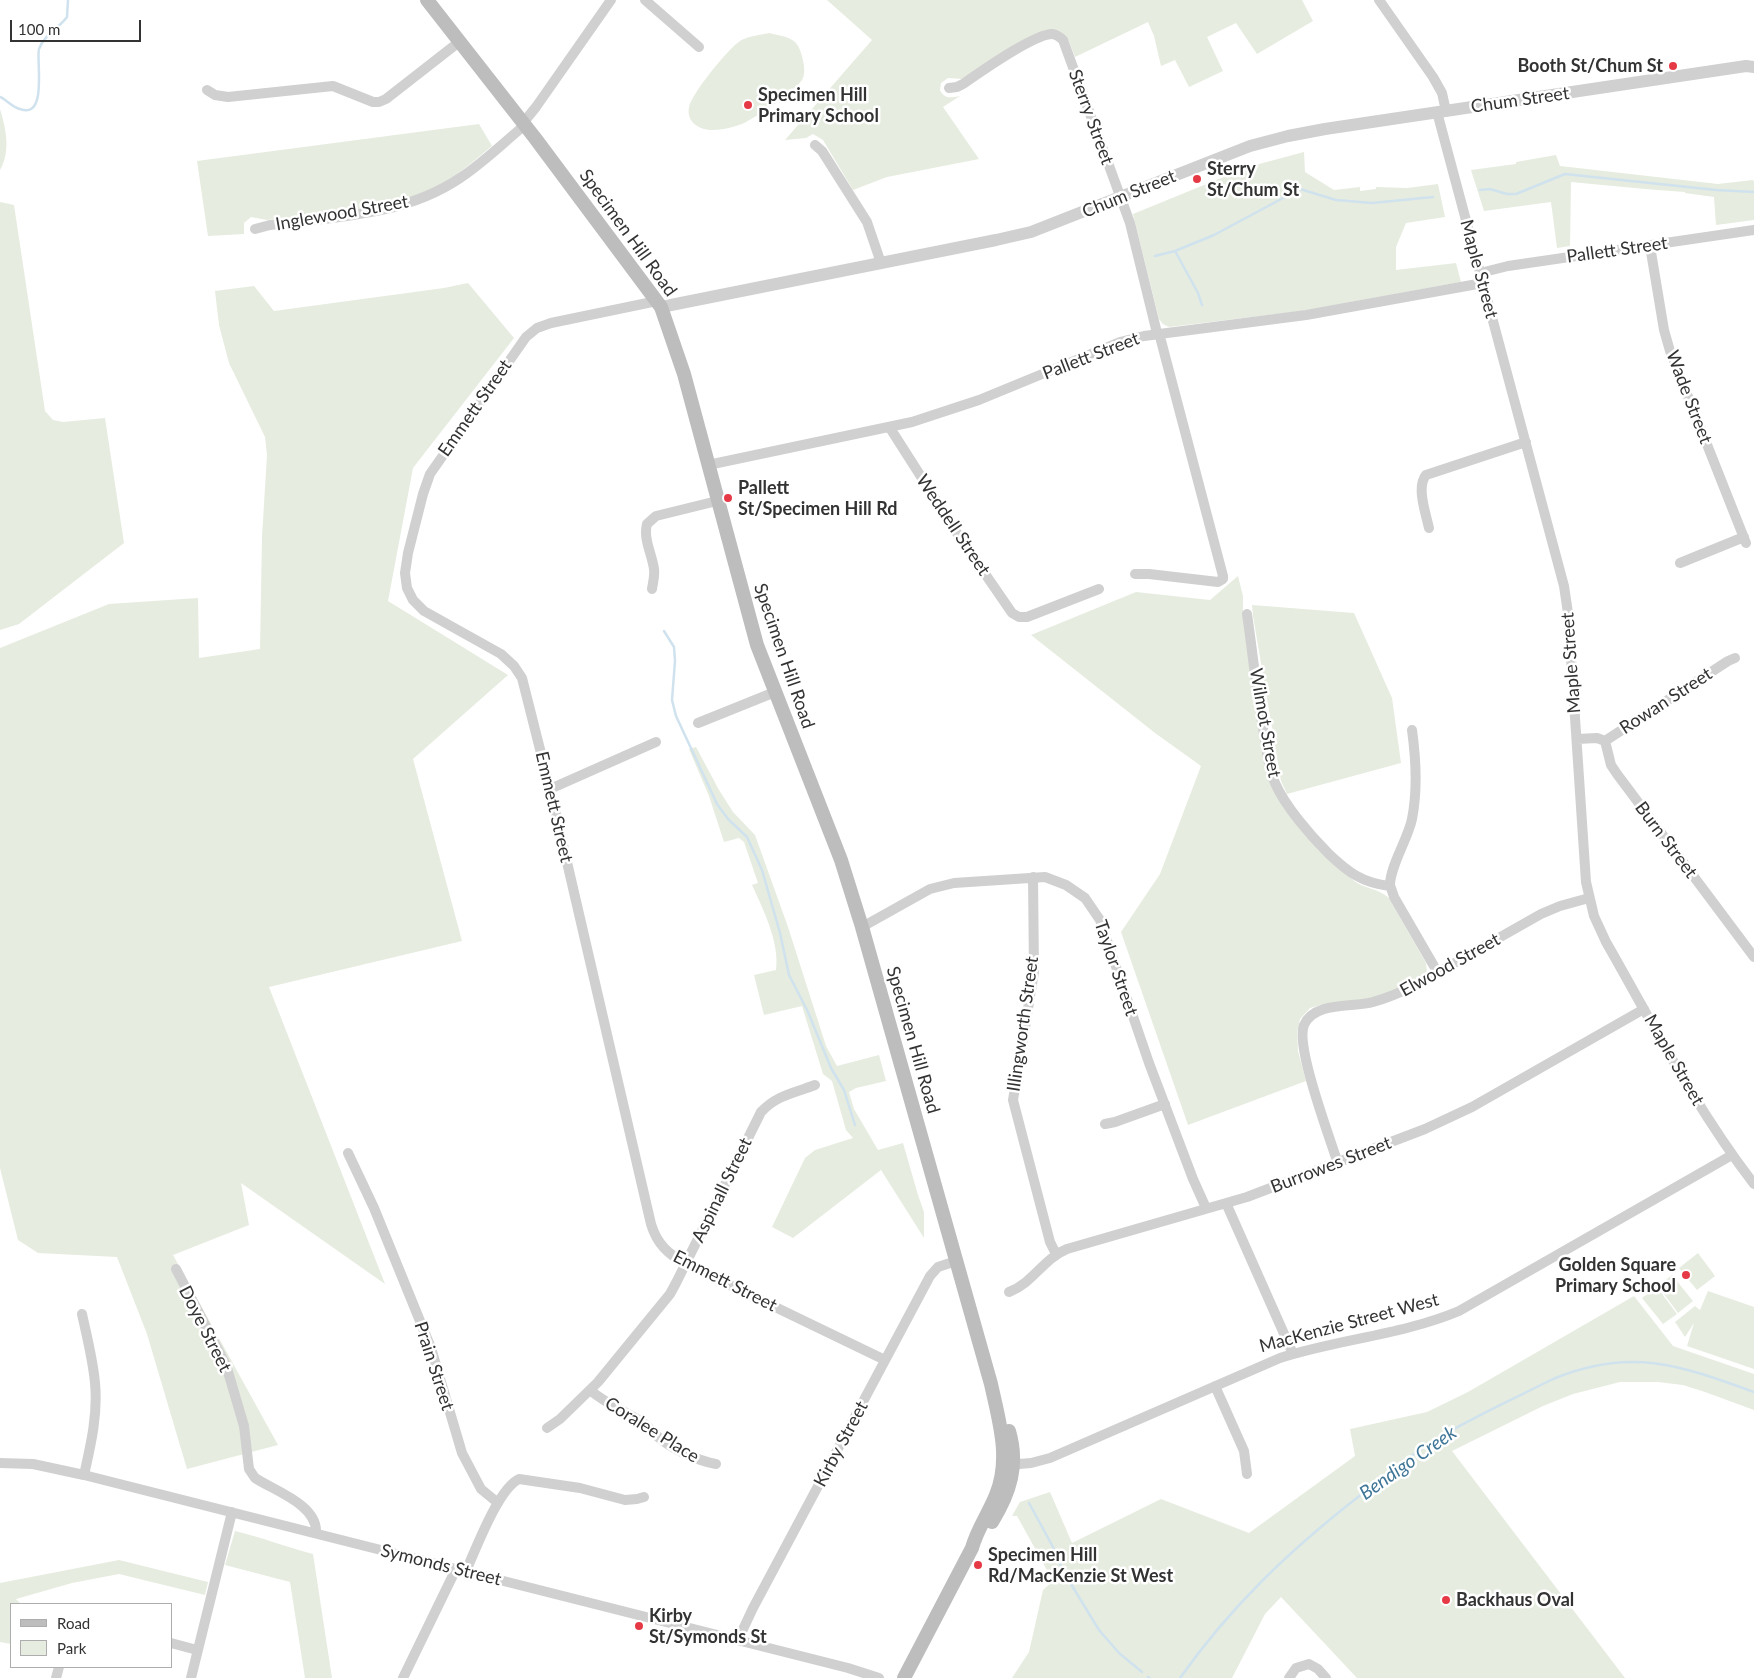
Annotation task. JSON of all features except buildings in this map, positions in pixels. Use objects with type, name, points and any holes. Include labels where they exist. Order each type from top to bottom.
[{"type":"main road","name":"Specimen Hill Road","points":[[427,0],[524,124],[659,304],[684,374],[749,620],[767,674],[841,860],[862,927],[991,1384],[1009,1465]]},
{"type":"main road","points":[[904,1678],[972,1548],[976,1534],[1009,1465]]},
{"type":"street","name":"Inglewood Street","points":[[255,229],[270,225],[386,210],[417,200],[460,178],[524,124],[612,0]]},
{"type":"street","points":[[645,0],[699,46]]},
{"type":"street","name":"Maple Street","points":[[1379,0],[1442,93],[1441,111],[1482,278],[1565,592],[1589,898],[1600,930],[1644,1009],[1703,1110],[1732,1155],[1754,1184]]},
{"type":"street","name":"Sterry Street","points":[[948,88],[963,84],[999,59],[1042,37],[1052,34],[1060,37],[1065,44],[1105,158],[1122,198]]},
{"type":"street","points":[[207,90],[215,95],[228,97],[333,86],[373,102],[379,102],[386,99],[459,42]]},
{"type":"street","name":"Chum Street","points":[[659,304],[881,263],[1031,232],[1122,198],[1243,149],[1306,132],[1751,65]]},
{"type":"street","points":[[815,145],[822,151],[867,222],[881,263]]},
{"type":"street","points":[[1122,198],[1224,573],[1223,579],[1218,582],[1135,574]]},
{"type":"street","name":"Pallett Street","points":[[708,465],[890,428],[979,400],[1120,342],[1158,333],[1306,315],[1482,278],[1508,266],[1754,230]]},
{"type":"street","name":"Wade Street","points":[[1650,246],[1664,330],[1670,351],[1745,540],[1680,563]]},
{"type":"street","name":"Emmett Street","points":[[659,304],[551,323],[537,328],[526,337],[430,474],[408,553],[405,573],[407,588],[413,600],[424,611],[501,654],[514,666],[522,678],[550,789],[651,1224],[657,1239],[668,1253],[686,1264],[885,1360]]},
{"type":"street","name":"Weddell Street","points":[[890,428],[946,516],[1012,613],[1020,617],[1027,617],[1099,588]]},
{"type":"street","points":[[1429,528],[1421,489],[1426,475],[1526,442]]},
{"type":"street","points":[[652,589],[655,576],[645,530],[650,520],[656,516],[717,501]]},
{"type":"street","name":"Wilmot Street","points":[[1247,614],[1261,721],[1276,785],[1290,807],[1310,832],[1338,862],[1361,879],[1370,883],[1390,886]]},
{"type":"street","name":"Rowan Street","points":[[1606,742],[1731,660],[1729,650]]},
{"type":"street","points":[[698,723],[775,692]]},
{"type":"street","points":[[1412,730],[1416,764],[1413,811],[1410,828],[1392,873],[1390,886],[1394,897],[1438,973]]},
{"type":"street","points":[[1577,739],[1597,738],[1606,742]]},
{"type":"street","points":[[550,789],[656,742]]},
{"type":"street","name":"Burn Street","points":[[1606,742],[1609,759],[1615,772],[1754,957]]},
{"type":"street","name":"Illingworth Street","points":[[1033,877],[1034,972],[1012,1100],[1050,1242],[1056,1254]]},
{"type":"street","name":"Taylor Street","points":[[862,927],[920,894],[940,886],[968,882],[1045,877],[1066,885],[1085,898],[1096,913],[1164,1104],[1206,1208]]},
{"type":"street","name":"Elwood Street","points":[[1338,1164],[1305,1057],[1302,1034],[1304,1025],[1309,1018],[1317,1012],[1326,1009],[1368,1004],[1385,999],[1418,985],[1540,914],[1589,898]]},
{"type":"street","name":"Burrowes Street","points":[[1008,1292],[1022,1286],[1056,1254],[1067,1249],[1247,1197],[1426,1129],[1472,1107],[1644,1009]]},
{"type":"street","name":"Aspinall Street","points":[[547,1428],[560,1420],[590,1390],[663,1304],[686,1264],[761,1112],[772,1101],[780,1097],[816,1085]]},
{"type":"street","points":[[1105,1124],[1164,1104]]},
{"type":"street","name":"Prain Street","points":[[348,1153],[374,1208],[431,1348],[462,1454],[481,1489],[498,1502]]},
{"type":"street","name":"MacKenzie Street West","points":[[1009,1465],[1031,1463],[1050,1458],[1267,1363],[1293,1354],[1413,1327],[1459,1311],[1732,1155]]},
{"type":"street","points":[[1226,1203],[1293,1354]]},
{"type":"street","name":"Kirby Street","points":[[738,1640],[758,1599],[934,1270],[956,1261]]},
{"type":"street","name":"Doye Street","points":[[176,1269],[226,1365],[244,1426],[248,1465],[251,1474],[307,1510],[315,1521],[316,1533]]},
{"type":"street","points":[[82,1314],[95,1382],[96,1408],[84,1475]]},
{"type":"street","points":[[1216,1386],[1244,1451],[1247,1474]]},
{"type":"street","name":"Coralee Place","points":[[590,1390],[603,1401],[645,1424],[667,1443],[700,1460],[716,1464]]},
{"type":"street","name":"Symonds Street","points":[[0,1463],[33,1464],[84,1475],[848,1668],[879,1678]]},
{"type":"street","points":[[404,1678],[498,1502],[509,1486],[519,1479],[580,1488],[625,1500],[644,1496]]},
{"type":"street","points":[[191,1678],[232,1512]]},
{"type":"street","points":[[172,1643],[197,1650]]},
{"type":"street","points":[[1289,1678],[1296,1668],[1309,1664],[1318,1669],[1326,1678]]},
{"type":"green space","points":[[827,0],[1302,0],[1313,21],[1257,54],[1236,23],[1207,37],[1223,71],[1189,87],[1175,60],[1161,66],[1154,36],[1148,22],[1075,57],[1069,41],[1058,32],[963,79],[948,78],[941,83],[940,90],[944,95],[951,97],[960,96],[943,107],[979,159],[887,177],[853,190],[823,140],[813,134],[806,138],[785,140],[872,40]]},
{"type":"green space","points":[[769,33],[789,38],[797,45],[803,59],[804,70],[803,78],[799,83],[776,103],[742,124],[713,130],[703,129],[695,125],[690,117],[689,107],[711,72],[740,41]]},
{"type":"green space","points":[[0,109],[6,132],[6,148],[0,170]]},
{"type":"green space","points":[[479,124],[492,146],[464,169],[426,191],[382,205],[359,209],[267,220],[251,217],[244,223],[244,234],[208,236],[197,161]]},
{"type":"green space","points":[[1304,152],[1305,172],[1334,190],[1360,187],[1360,191],[1376,189],[1376,187],[1407,188],[1438,184],[1445,217],[1406,223],[1396,247],[1396,270],[1456,263],[1461,282],[1301,311],[1169,327],[1163,324],[1159,319],[1133,214],[1248,167]]},
{"type":"green space","points":[[1556,155],[1560,166],[1718,184],[1753,180],[1754,220],[1716,225],[1714,197],[1685,192],[1571,182],[1570,246],[1557,248],[1551,202],[1484,211],[1471,170],[1516,164],[1516,162]]},
{"type":"green space","points":[[0,202],[14,205],[45,411],[53,420],[63,422],[105,418],[124,543],[19,624],[0,630]]},
{"type":"green space","points":[[468,283],[514,338],[413,468],[388,601],[508,675],[413,759],[462,941],[269,987],[385,1284],[241,1183],[249,1225],[173,1255],[278,1445],[187,1469],[147,1334],[117,1257],[38,1253],[18,1240],[0,1168],[0,648],[109,604],[198,598],[199,658],[260,649],[262,537],[267,455],[265,437],[229,363],[219,325],[215,291],[254,286],[274,311],[444,288]]},
{"type":"green space","points":[[1238,576],[1243,596],[1243,615],[1278,798],[1353,880],[1389,898],[1426,963],[1427,972],[1391,993],[1363,1000],[1328,1003],[1310,1008],[1300,1019],[1297,1032],[1298,1051],[1306,1081],[1188,1125],[1121,932],[1160,874],[1201,766],[1155,733],[1031,635],[1136,592],[1210,600]]},
{"type":"green space","points":[[1252,605],[1354,613],[1392,698],[1401,763],[1287,794],[1281,781]]},
{"type":"green space","points":[[696,747],[733,812],[755,835],[788,927],[826,1046],[837,1066],[879,1055],[886,1081],[856,1088],[849,1092],[854,1109],[878,1150],[903,1143],[924,1212],[924,1238],[881,1170],[793,1238],[772,1227],[805,1158],[815,1150],[853,1138],[846,1130],[832,1081],[823,1074],[802,1006],[764,1015],[754,975],[776,970],[777,960],[773,938],[752,885],[758,883],[744,842],[739,838],[724,842],[709,796],[689,749]]},
{"type":"green space","points":[[1698,1253],[1715,1276],[1697,1290],[1679,1268]]},
{"type":"green space","points":[[1672,1275],[1693,1301],[1678,1313],[1658,1286]]},
{"type":"green space","points":[[1657,1287],[1677,1314],[1663,1324],[1642,1298]]},
{"type":"green space","points":[[1708,1291],[1754,1307],[1754,1369],[1687,1346],[1694,1323],[1685,1337],[1675,1322],[1695,1306],[1700,1310]]},
{"type":"green space","points":[[1634,1296],[1673,1346],[1754,1374],[1754,1410],[1683,1385],[1658,1382],[1620,1382],[1573,1394],[1543,1406],[1452,1451],[1625,1678],[1357,1678],[1281,1597],[1265,1614],[1232,1678],[1012,1678],[1029,1652],[1043,1590],[1053,1581],[1017,1516],[1012,1516],[1020,1502],[1050,1492],[1072,1543],[1161,1499],[1249,1533],[1355,1456],[1350,1429],[1427,1412],[1468,1392]]},
{"type":"green space","points":[[235,1531],[313,1554],[332,1678],[305,1678],[290,1582],[225,1565]]},
{"type":"green space","points":[[119,1560],[208,1582],[205,1595],[119,1574],[72,1583],[16,1599],[20,1603],[10,1603],[10,1644],[0,1642],[0,1583]]},
{"type":"waterway","points":[[0,97],[20,109],[29,110],[34,106],[38,98],[39,87],[39,49],[44,40],[67,17],[68,0]]},
{"type":"waterway","points":[[1480,190],[1490,189],[1507,194],[1516,194],[1565,174],[1716,190],[1754,192]]},
{"type":"waterway","points":[[1155,256],[1175,251],[1214,235],[1300,189],[1336,200],[1372,203],[1433,197]]},
{"type":"waterway","points":[[1175,251],[1198,293],[1202,305]]},
{"type":"waterway","points":[[664,631],[674,647],[675,661],[672,700],[676,716],[717,804],[728,819],[747,837],[762,870],[780,933],[789,975],[808,1012],[831,1068],[844,1090],[855,1125]]},
{"type":"waterway","name":"Bendigo Creek","points":[[1180,1678],[1199,1652],[1241,1603],[1308,1538],[1397,1466],[1438,1438],[1495,1407],[1553,1379],[1581,1369],[1631,1362],[1655,1363],[1678,1368],[1702,1374],[1754,1392]]},
{"type":"waterway","points":[[1029,1503],[1053,1547],[1063,1571],[1099,1630],[1119,1653],[1142,1672]]},
{"type":"place","name":"Booth St/Chum St","points":[[1673,66]]},
{"type":"place","name":"Specimen Hill Primary School","points":[[748,105]]},
{"type":"place","name":"Sterry St/Chum St","points":[[1197,179]]},
{"type":"place","name":"Pallett St/Specimen Hill Rd","points":[[728,498]]},
{"type":"place","name":"Golden Square Primary School","points":[[1686,1275]]},
{"type":"place","name":"Specimen Hill Rd/MacKenzie St West","points":[[978,1565]]},
{"type":"place","name":"Backhaus Oval","points":[[1446,1600]]},
{"type":"place","name":"Kirby St/Symonds St","points":[[639,1626]]}]
